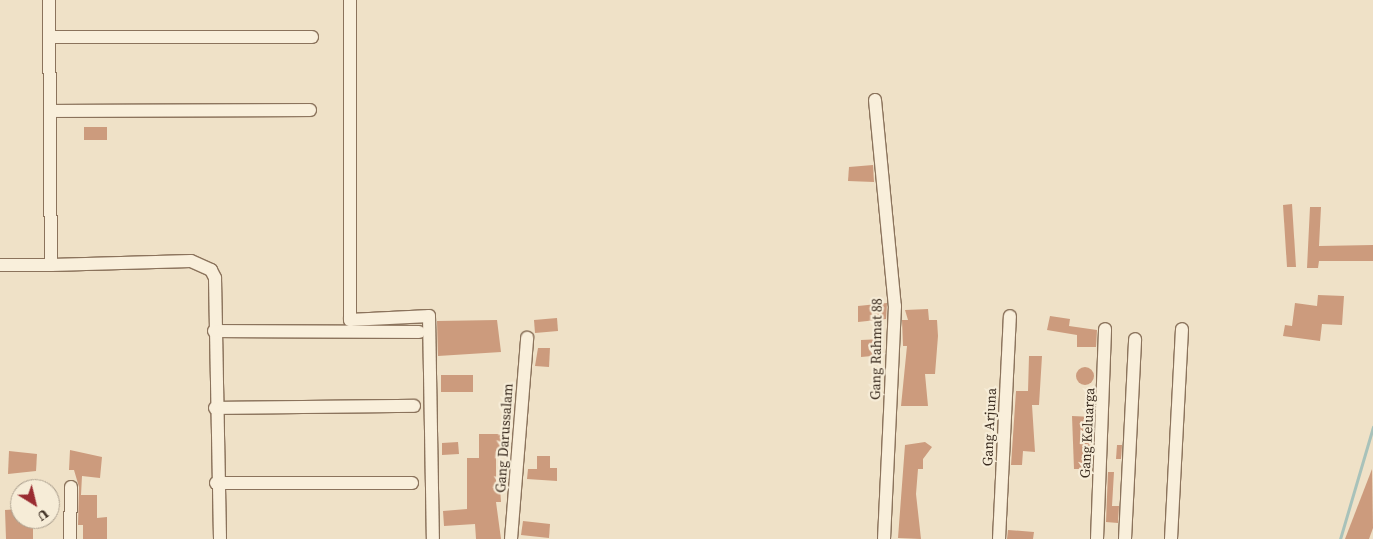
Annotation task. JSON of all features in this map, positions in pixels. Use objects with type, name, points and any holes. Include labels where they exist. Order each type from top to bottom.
[{"type":"street","points":[[49,0],[51,265]]},
{"type":"street","points":[[350,0],[350,320],[429,316],[433,539]]},
{"type":"street","points":[[49,37],[312,37]]},
{"type":"street","name":"Gang Rahmat 88","points":[[875,100],[895,306],[884,539]]},
{"type":"street","points":[[50,111],[310,110]]},
{"type":"street","points":[[0,265],[202,263],[214,278],[216,483],[220,539]]},
{"type":"street","name":"Gang Arjuna","points":[[999,539],[1010,316]]},
{"type":"street","name":"Gang Keluarga","points":[[1097,539],[1105,329]]},
{"type":"street","points":[[1171,539],[1182,329]]},
{"type":"street","points":[[214,331],[419,332]]},
{"type":"street","name":"Gang Darussalam","points":[[511,539],[527,338]]},
{"type":"street","points":[[1125,539],[1135,339]]},
{"type":"street","points":[[215,408],[414,406]]},
{"type":"street","points":[[216,483],[412,483]]},
{"type":"street","points":[[70,486],[70,539]]},
{"type":"building","points":[[84,127],[107,127],[107,140],[84,140]]},
{"type":"building","points":[[873,165],[874,182],[848,181],[849,167]]},
{"type":"building","points":[[1292,204],[1296,267],[1287,267],[1283,205]]},
{"type":"building","points":[[1310,207],[1321,207],[1319,246],[1373,245],[1373,261],[1319,261],[1318,268],[1307,268]]},
{"type":"building","points":[[1318,295],[1344,296],[1342,325],[1322,324],[1320,341],[1283,336],[1285,325],[1292,326],[1295,303],[1317,306]]},
{"type":"building","points":[[887,303],[886,319],[858,322],[858,306]]},
{"type":"building","points":[[928,309],[929,320],[937,320],[938,336],[935,374],[925,374],[928,406],[901,406],[907,346],[903,346],[902,320],[908,320],[905,310]]},
{"type":"building","points":[[1050,316],[1070,319],[1069,326],[1097,330],[1096,347],[1077,347],[1077,335],[1047,330]]},
{"type":"building","points":[[557,318],[558,331],[535,333],[534,320]]},
{"type":"building","points":[[497,320],[501,352],[438,356],[437,321]]},
{"type":"building","points":[[883,339],[883,355],[861,357],[861,340]]},
{"type":"building","points":[[538,348],[550,348],[549,367],[535,366]]},
{"type":"building","points":[[1029,356],[1042,356],[1039,405],[1032,405],[1035,452],[1023,451],[1022,465],[1011,465],[1016,391],[1028,391]]},
{"type":"building","points":[[1081,367],[1089,367],[1094,372],[1092,383],[1081,385],[1076,380],[1076,372]]},
{"type":"building","points":[[441,375],[473,375],[473,392],[441,392]]},
{"type":"building","points":[[1072,416],[1094,417],[1088,469],[1074,469]]},
{"type":"building","points":[[479,434],[504,434],[504,453],[496,453],[496,489],[500,488],[501,502],[496,502],[501,539],[476,539],[475,524],[444,526],[443,511],[467,509],[467,458],[479,458]]},
{"type":"building","points":[[458,442],[459,454],[442,455],[442,443]]},
{"type":"building","points":[[925,442],[932,447],[923,459],[923,469],[918,469],[916,494],[921,539],[898,538],[905,445]]},
{"type":"building","points":[[1117,445],[1122,445],[1121,459],[1116,459]]},
{"type":"building","points":[[70,450],[102,457],[100,478],[82,476],[81,495],[97,495],[97,518],[107,517],[107,539],[83,539],[83,525],[78,525],[79,487],[74,470],[69,470]]},
{"type":"building","points":[[9,451],[37,454],[36,471],[8,474]]},
{"type":"building","points":[[537,456],[550,456],[550,468],[557,468],[557,481],[527,479],[528,469],[537,469]]},
{"type":"building","points":[[1372,469],[1373,528],[1369,539],[1345,539]]},
{"type":"building","points":[[1108,472],[1114,472],[1112,506],[1119,506],[1118,523],[1106,522]]},
{"type":"building","points":[[5,510],[10,510],[10,529],[33,529],[33,539],[6,539]]},
{"type":"building","points":[[523,521],[550,524],[549,538],[521,535]]},
{"type":"building","points":[[1008,530],[1034,532],[1033,539],[1007,539]]},
{"type":"waterway","points":[[1340,539],[1373,427]]}]
